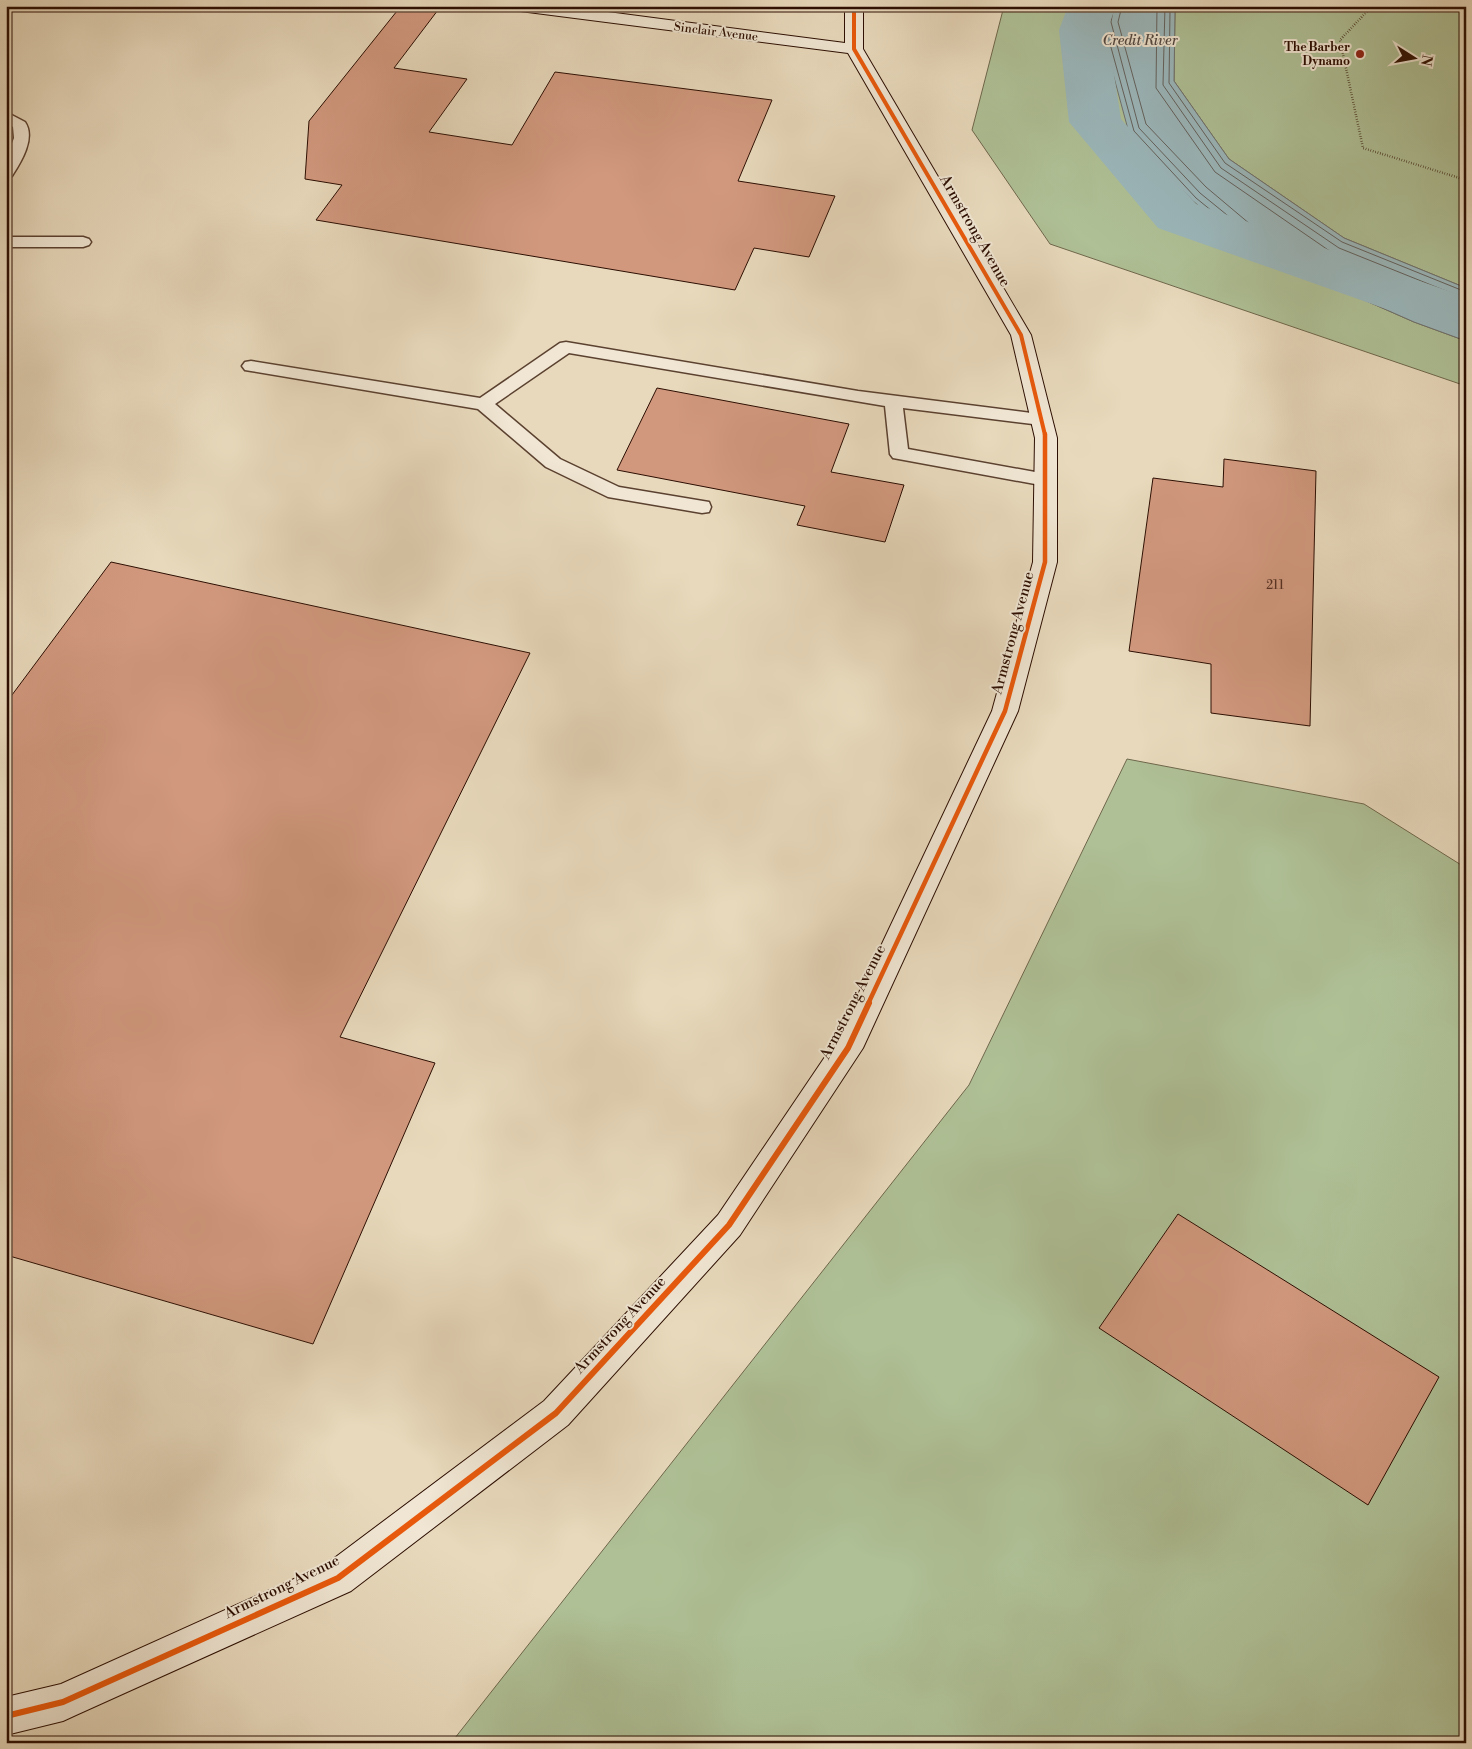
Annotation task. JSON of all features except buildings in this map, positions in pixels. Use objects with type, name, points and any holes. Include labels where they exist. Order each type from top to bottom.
[{"type":"street","name":"Sinclair Avenue","points":[[520,6],[854,49]]},
{"type":"street","points":[[854,6],[854,49]]},
{"type":"street","name":"Armstrong Avenue","points":[[6,1716],[64,1702],[338,1578],[556,1413],[729,1225],[848,1048],[1005,711],[1045,562],[1046,480],[1046,438],[1021,335],[854,49]]},
{"type":"lane","points":[[6,116],[20,125],[22,138],[12,164],[6,172]]},
{"type":"lane","points":[[6,242],[83,242]]},
{"type":"lane","points":[[483,404],[566,347],[858,397],[1042,419]]},
{"type":"lane","points":[[251,366],[483,404],[553,462],[615,493],[702,507]]},
{"type":"lane","points":[[893,402],[899,454],[1046,480]]},
{"type":"path","points":[[1372,6],[1340,40],[1363,148],[1466,180]]},
{"type":"green space","points":[[1004,6],[1103,6],[1099,22],[1253,251],[1414,322],[1466,341],[1466,386],[1050,244],[972,130]]},
{"type":"green space","points":[[1179,6],[1466,6],[1466,288],[1344,238],[1229,159],[1174,81],[1175,11]]},
{"type":"green space","points":[[1127,759],[1364,804],[1466,868],[1466,1743],[451,1743],[969,1085]]},
{"type":"water","name":"Credit River","points":[[1103,6],[1179,6],[1175,11],[1174,81],[1229,159],[1344,238],[1466,288],[1466,341],[1414,322],[1253,251],[1193,201],[1129,133],[1099,22]]},
{"type":"waterway","name":"Credit River","points":[[1092,6],[1083,30],[1095,122],[1177,216],[1466,317]]},
{"type":"cycle path","points":[[6,1716],[63,1702],[338,1578],[556,1413],[729,1225],[848,1048],[1005,711],[1045,562],[1046,438],[1021,335],[854,49],[854,6]]},
{"type":"place","name":"The Barber Dynamo","points":[[1360,54]]}]
